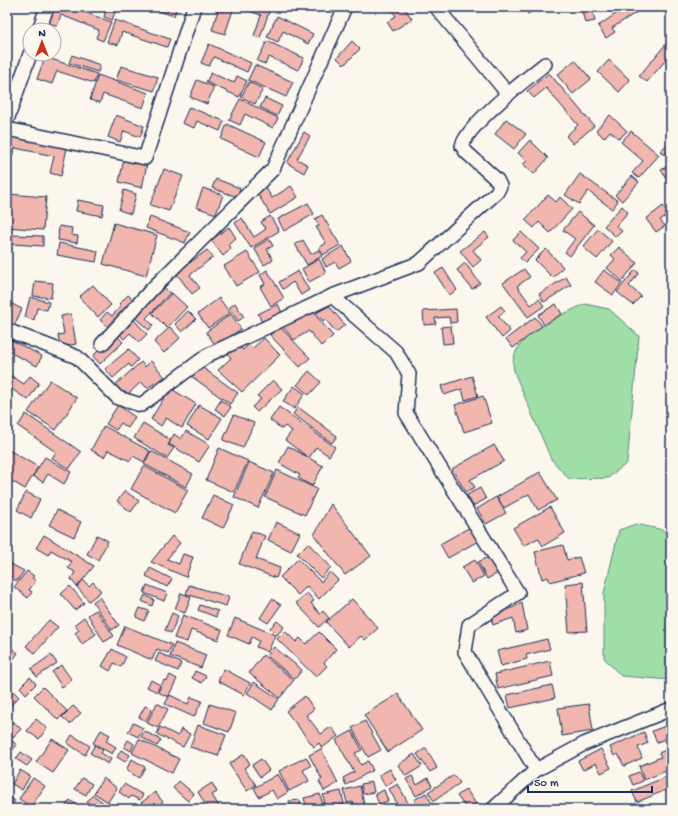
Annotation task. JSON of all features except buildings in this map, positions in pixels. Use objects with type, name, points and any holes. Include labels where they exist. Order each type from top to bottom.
[{"type":"street","points":[[42,22],[47,7]]},
{"type":"street","points":[[7,129],[145,158],[194,7]]},
{"type":"street","points":[[102,344],[152,289],[273,169],[345,7]]},
{"type":"street","points":[[436,7],[508,94]]},
{"type":"street","points":[[7,120],[27,62]]},
{"type":"street","points":[[7,330],[78,357],[118,398],[141,405],[208,355],[332,296],[419,263],[497,192],[500,186],[497,180],[466,152],[462,146],[464,140],[473,128],[508,94],[545,64]]},
{"type":"street","points":[[332,296],[396,352],[409,374],[406,414],[518,593],[469,625],[466,652],[536,770]]},
{"type":"street","points":[[493,809],[536,770],[584,744],[671,709]]},
{"type":"green space","points":[[585,304],[609,309],[639,336],[627,463],[608,478],[569,479],[551,459],[515,374],[513,362],[516,352],[531,334],[553,319]]},
{"type":"green space","points":[[636,524],[663,530],[671,539],[671,680],[621,676],[604,658],[604,593],[619,530]]}]
